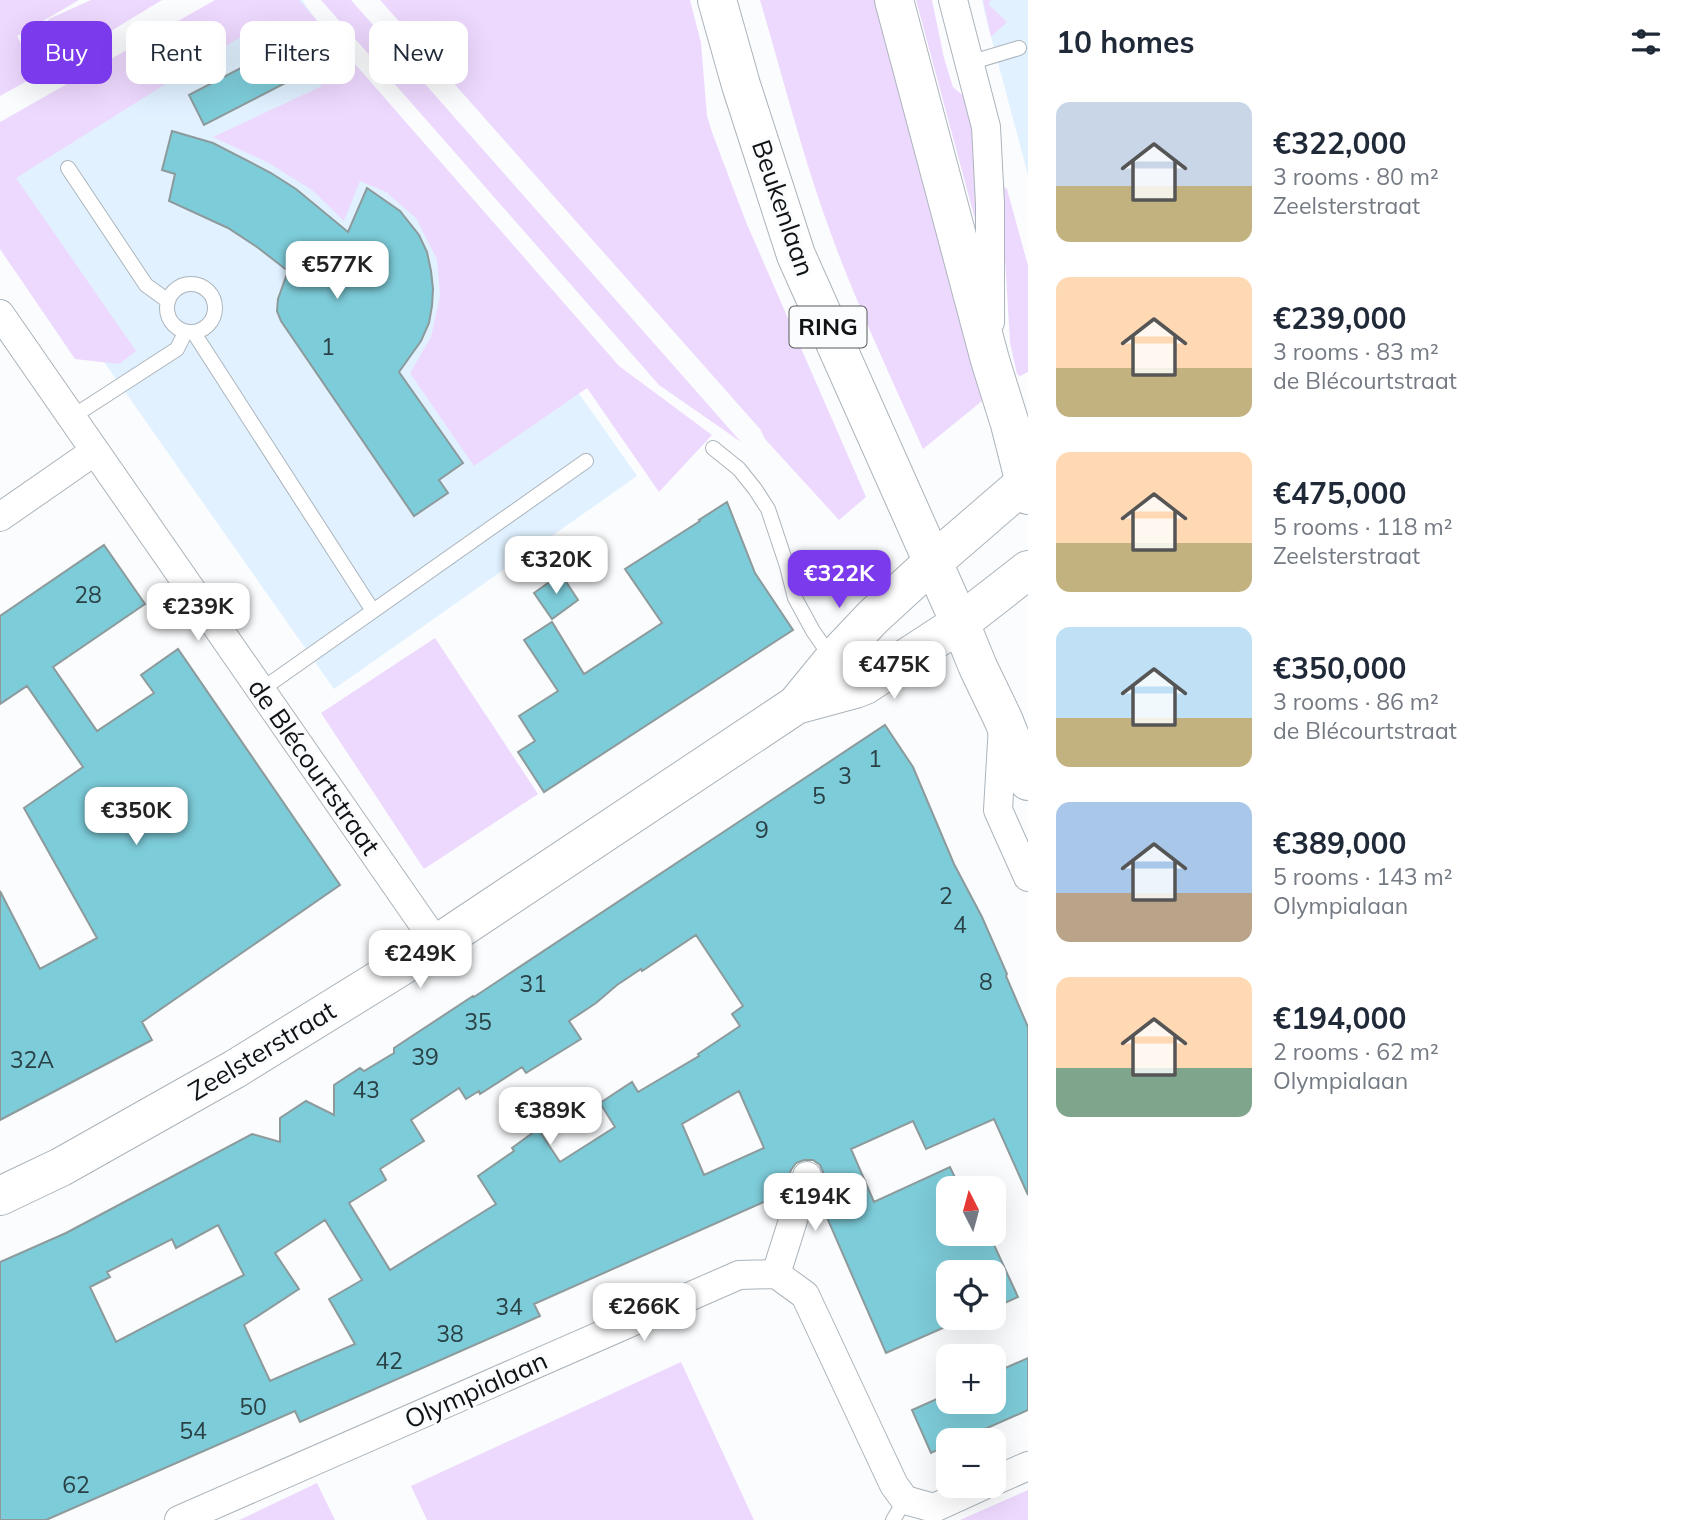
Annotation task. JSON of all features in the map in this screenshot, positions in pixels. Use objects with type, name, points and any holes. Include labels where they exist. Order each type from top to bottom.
[{"type":"street","name":"Beukenlaan","points":[[716,0],[796,255],[933,562]]},
{"type":"street","points":[[844,675],[873,617],[933,562],[1027,486],[990,360],[894,0]]},
{"type":"street","points":[[953,0],[986,127],[990,204],[990,360]]},
{"type":"street","name":"de Blécourtstraat","points":[[0,314],[437,944]]},
{"type":"street","points":[[0,517],[95,451]]},
{"type":"street","name":"RING","points":[[933,562],[1028,781]]},
{"type":"street","name":"Zeelsterstraat","points":[[0,1196],[61,1167],[235,1069],[437,944],[844,675],[865,685],[960,623],[1028,570]]},
{"type":"street","points":[[1003,719],[998,810],[1028,877]]},
{"type":"street","points":[[807,1176],[776,1274],[805,1295],[894,1485],[899,1510],[934,1508],[956,1498]]},
{"type":"street","name":"Olympialaan","points":[[179,1520],[739,1275],[776,1274]]},
{"type":"street","points":[[1006,1476],[1028,1466]]},
{"type":"lane","points":[[969,62],[1019,48]]},
{"type":"lane","points":[[68,168],[146,285],[167,301]]},
{"type":"lane","points":[[72,417],[177,349],[190,333],[202,330],[213,318],[215,310],[214,301],[204,288],[189,284],[176,289],[167,301],[168,317],[172,324],[190,333],[373,611]]},
{"type":"lane","points":[[713,448],[739,470],[768,509],[795,597],[813,631],[844,675]]},
{"type":"lane","points":[[261,690],[586,461]]},
{"type":"shaded area","points":[[0,0],[79,0],[43,21],[21,21],[21,34],[17,36],[21,43],[22,84],[0,96]]},
{"type":"shaded area","points":[[91,0],[162,0],[112,30],[112,21],[48,21]]},
{"type":"shaded area","points":[[215,0],[299,0],[317,21],[240,21],[240,37],[226,46],[226,21],[178,21]]},
{"type":"shaded area","points":[[258,0],[302,0],[317,21],[240,21],[240,84],[355,84],[355,75],[637,476],[334,689],[0,214],[0,180],[138,84],[226,84],[226,22]]},
{"type":"shaded area","points":[[321,0],[351,0],[370,21],[369,55],[355,39],[355,21],[339,21]]},
{"type":"shaded area","points":[[380,0],[690,0],[701,43],[707,116],[713,135],[746,222],[866,497],[839,520],[454,84],[468,84],[468,21],[399,21]]},
{"type":"shaded area","points":[[760,0],[874,0],[982,401],[923,449],[831,234],[802,147]]},
{"type":"shaded area","points":[[916,0],[932,0],[953,87],[972,103],[982,220],[976,223]]},
{"type":"shaded area","points":[[982,0],[1028,0],[1028,175],[985,14]]},
{"type":"shaded area","points":[[983,0],[991,0],[988,4],[1007,22],[991,37]]},
{"type":"shaded area","points":[[126,51],[126,84],[166,84],[16,178],[136,351],[119,364],[75,359],[0,249],[0,122],[67,84],[112,84],[112,58]]},
{"type":"shaded area","points":[[355,64],[369,80],[369,84],[372,84],[619,366],[712,435],[659,492],[587,388],[474,466],[410,373],[431,337],[440,296],[437,259],[416,218],[386,192],[360,181],[344,221],[312,190],[267,162],[213,137],[322,86],[320,84],[355,84]]},
{"type":"shaded area","points":[[395,84],[425,84],[741,442],[659,385]]},
{"type":"shaded area","points":[[1001,189],[1007,189],[1028,266],[1028,372],[1020,376],[1017,374],[1010,343]]},
{"type":"shaded area","points":[[435,638],[538,794],[424,869],[321,713]]},
{"type":"shaded area","points":[[681,1362],[754,1520],[427,1520],[411,1486]]},
{"type":"shaded area","points":[[317,1483],[335,1520],[239,1520],[250,1515]]},
{"type":"shaded area","points":[[1028,1490],[1028,1520],[960,1520]]},
{"type":"building","points":[[240,68],[240,84],[283,84],[204,125],[189,95],[210,84],[226,84],[226,76]]},
{"type":"building","points":[[172,131],[213,143],[271,173],[296,189],[348,232],[367,188],[400,211],[419,235],[427,252],[431,271],[432,306],[429,323],[421,341],[399,372],[463,463],[439,480],[448,493],[414,516],[281,321],[277,311],[278,299],[288,271],[228,228],[169,201],[175,174],[162,170]]},
{"type":"building","points":[[727,502],[755,573],[793,630],[544,792],[518,752],[535,741],[519,716],[558,691],[524,640],[552,622],[584,674],[662,623],[625,569]]},
{"type":"building","points":[[104,545],[145,604],[53,667],[97,731],[154,693],[141,675],[178,649],[340,885],[142,1022],[152,1040],[0,1120],[0,891],[40,969],[97,938],[24,808],[83,767],[27,686],[0,704],[0,616]]},
{"type":"building","points":[[561,574],[578,600],[552,619],[534,593]]},
{"type":"building","points":[[885,725],[913,767],[954,864],[982,917],[1028,1027],[1028,1195],[994,1119],[926,1149],[913,1121],[851,1149],[874,1202],[950,1167],[954,1176],[936,1176],[936,1246],[995,1246],[1001,1260],[936,1260],[936,1330],[938,1330],[886,1353],[818,1197],[823,1172],[820,1165],[813,1160],[804,1160],[796,1163],[791,1170],[784,1193],[534,1304],[540,1316],[511,1329],[300,1422],[295,1411],[46,1520],[0,1520],[0,1262],[66,1233],[252,1134],[280,1142],[280,1118],[306,1101],[334,1115],[334,1085],[360,1068],[364,1071],[394,1053],[394,1048]],"holes":[[[696,935],[743,1006],[732,1014],[740,1026],[698,1054],[699,1056],[638,1092],[632,1082],[600,1103],[615,1127],[560,1162],[538,1129],[512,1148],[514,1151],[478,1176],[496,1204],[390,1270],[349,1203],[386,1180],[380,1169],[424,1141],[411,1120],[459,1088],[466,1099],[479,1091],[480,1094],[522,1067],[526,1073],[581,1039],[569,1021],[617,985]],[[739,1091],[764,1148],[704,1175],[682,1124]],[[325,1220],[362,1280],[329,1299],[355,1344],[270,1381],[244,1325],[299,1289],[275,1253]],[[218,1225],[244,1275],[116,1342],[90,1287],[110,1277],[107,1272],[172,1239],[176,1248]]]},
{"type":"building","points":[[1006,1271],[1018,1297],[1006,1302]]},
{"type":"building","points":[[1028,1358],[1028,1410],[987,1428],[936,1428],[936,1451],[931,1453],[912,1410],[936,1399],[936,1414],[1006,1414],[1006,1368]]}]
